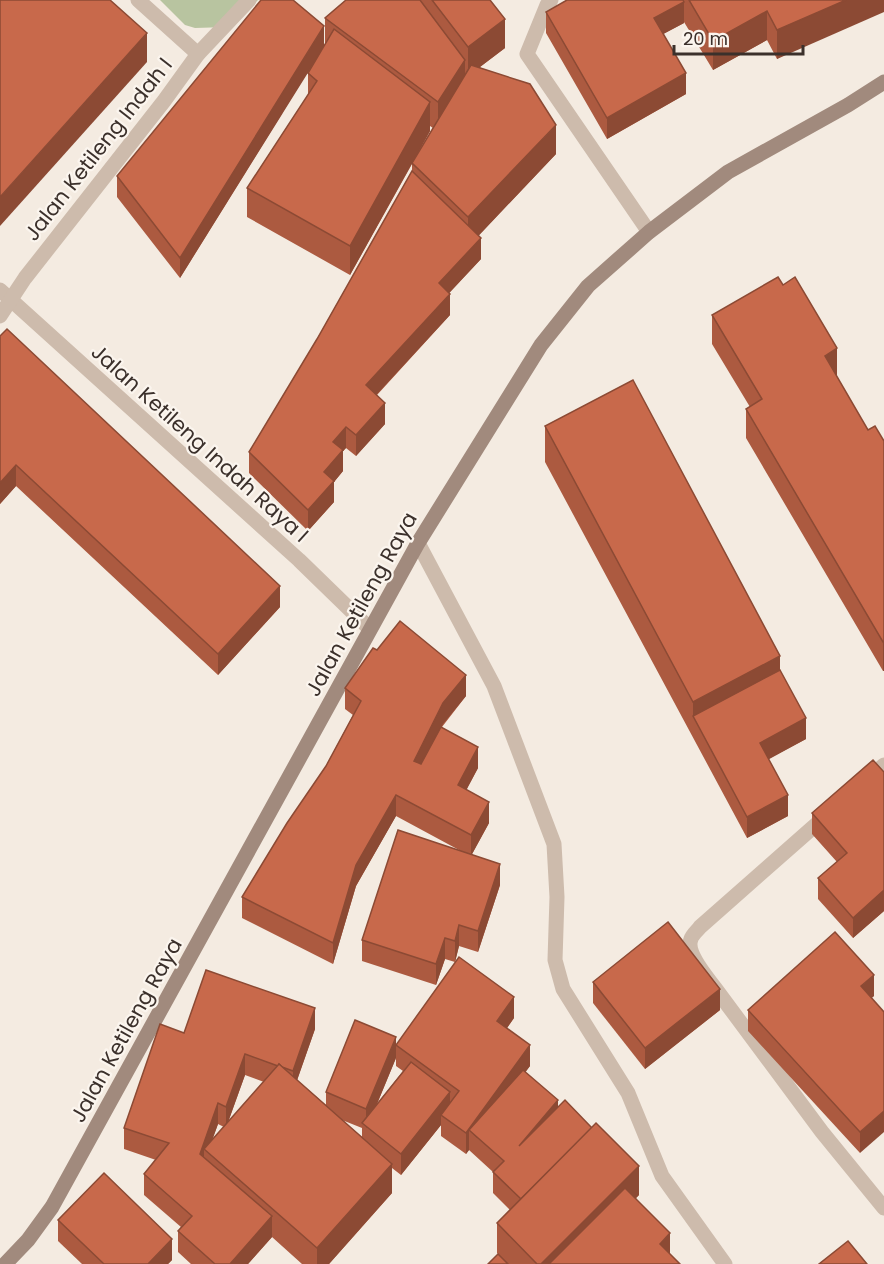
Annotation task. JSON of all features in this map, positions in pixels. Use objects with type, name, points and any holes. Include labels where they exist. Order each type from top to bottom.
[{"type":"main road","name":"Jalan Ketileng Raya","points":[[6,1264],[28,1240],[52,1207],[418,543],[541,345],[588,286],[649,232],[728,171],[848,105],[884,82]]},
{"type":"street","name":"Jalan Ketileng Indah I","points":[[138,0],[198,54]]},
{"type":"street","name":"Jalan Ketileng Indah I","points":[[0,316],[6,295],[25,278],[164,101],[198,54],[249,0]]},
{"type":"street","points":[[551,0],[527,54],[649,232]]},
{"type":"street","name":"Jalan Ketileng Indah Raya I","points":[[6,295],[299,560],[370,629]]},
{"type":"street","points":[[418,543],[494,686],[554,844],[557,897],[555,960],[563,989],[628,1093],[662,1176],[725,1264]]},
{"type":"street","points":[[858,788],[884,765]]},
{"type":"street","points":[[840,804],[700,927],[691,938],[690,945],[697,964],[822,1132],[884,1208]]},
{"type":"green space","points":[[160,0],[258,0],[236,22],[227,27],[195,28],[185,25]]},
{"type":"building","points":[[0,0],[110,0],[147,33],[0,197]]},
{"type":"building","points":[[261,0],[293,0],[324,26],[180,258],[117,176]]},
{"type":"building","points":[[346,0],[420,0],[465,60],[438,102],[325,18]]},
{"type":"building","points":[[432,0],[490,0],[505,19],[468,47]]},
{"type":"building","points":[[567,0],[683,0],[684,2],[654,18],[686,73],[607,118],[546,12]]},
{"type":"building","points":[[689,0],[846,0],[777,30],[767,11],[713,41]]},
{"type":"building","points":[[334,29],[430,102],[350,246],[247,188],[317,81],[308,73]]},
{"type":"building","points":[[471,65],[530,84],[556,125],[468,217],[412,163]]},
{"type":"building","points":[[412,171],[481,238],[439,283],[450,294],[366,385],[385,403],[356,435],[346,427],[333,442],[343,450],[324,472],[334,481],[308,510],[249,452],[317,339]]},
{"type":"building","points":[[778,277],[783,285],[795,277],[837,348],[825,356],[868,430],[875,426],[884,441],[884,642],[746,409],[762,399],[712,315]]},
{"type":"building","points":[[7,329],[280,586],[218,654],[16,465],[0,483],[0,336]]},
{"type":"building","points":[[633,380],[780,656],[693,702],[545,426]]},
{"type":"building","points":[[400,621],[466,675],[443,703],[414,761],[421,764],[441,727],[478,747],[458,785],[489,802],[471,835],[396,795],[356,865],[333,943],[242,897],[287,823],[326,766],[361,701],[345,688],[373,648],[377,650]]},
{"type":"building","points":[[780,670],[806,718],[760,743],[788,795],[747,817],[693,716]]},
{"type":"building","points":[[873,760],[884,772],[884,890],[853,918],[818,878],[847,853],[812,813]]},
{"type":"building","points":[[398,830],[500,864],[478,931],[459,925],[455,941],[445,938],[436,964],[362,940]]},
{"type":"building","points":[[668,922],[720,989],[645,1048],[593,982]]},
{"type":"building","points":[[835,932],[874,975],[861,986],[884,1012],[884,1111],[860,1132],[748,1010]]},
{"type":"building","points":[[459,957],[514,997],[497,1021],[530,1045],[466,1133],[441,1115],[459,1091],[396,1045]]},
{"type":"building","points":[[206,970],[315,1008],[293,1071],[279,1064],[278,1066],[245,1054],[226,1107],[218,1103],[200,1154],[272,1216],[230,1264],[215,1264],[178,1231],[192,1216],[144,1174],[169,1143],[124,1128],[160,1024],[184,1033]]},
{"type":"building","points":[[355,1020],[396,1037],[366,1109],[326,1092]]},
{"type":"building","points":[[411,1062],[450,1092],[401,1154],[362,1123]]},
{"type":"building","points":[[279,1064],[392,1164],[317,1248],[204,1149]]},
{"type":"building","points":[[523,1070],[558,1100],[519,1146],[565,1100],[592,1128],[521,1199],[493,1172],[504,1161],[469,1130]]},
{"type":"building","points":[[596,1123],[639,1166],[541,1264],[537,1264],[497,1223]]},
{"type":"building","points":[[104,1173],[172,1239],[148,1264],[104,1264],[58,1220]]},
{"type":"building","points":[[625,1188],[670,1233],[660,1244],[680,1264],[549,1264]]},
{"type":"building","points":[[848,1241],[867,1264],[819,1264]]},
{"type":"building","points":[[498,1254],[508,1264],[488,1264]]}]
